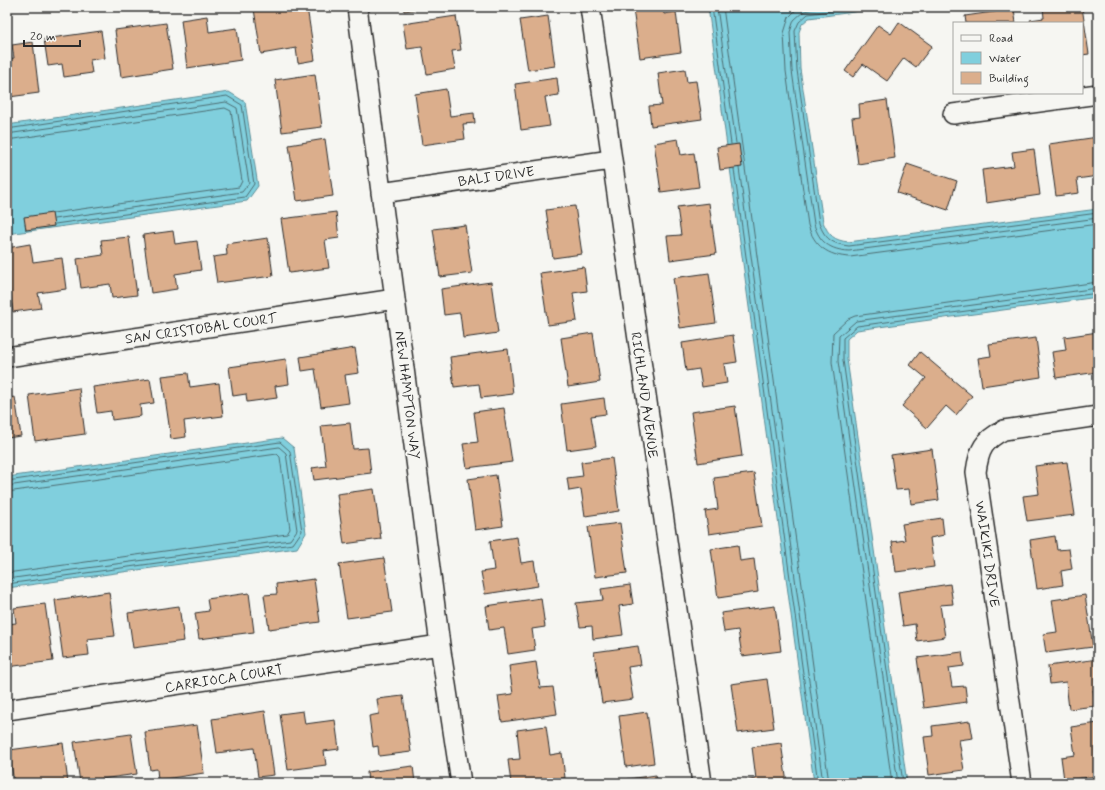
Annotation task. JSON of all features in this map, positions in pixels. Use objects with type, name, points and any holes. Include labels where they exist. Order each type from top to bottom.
[{"type":"street","name":"NEW HAMPTON WAY","points":[[357,7],[440,645],[461,783]]},
{"type":"street","name":"RICHLAND AVENUE","points":[[590,7],[702,783]]},
{"type":"street","points":[[953,114],[1098,94]]},
{"type":"street","name":"BALI DRIVE","points":[[381,193],[611,160]]},
{"type":"street","name":"SAN CRISTOBAL COURT","points":[[7,357],[395,299]]},
{"type":"street","name":"WAIKIKI DRIVE","points":[[1022,783],[976,472],[978,459],[982,447],[992,436],[1004,430],[1098,416]]},
{"type":"street","name":"CARRIOCA COURT","points":[[7,710],[440,645]]},
{"type":"water","points":[[708,7],[891,7],[809,18],[802,24],[799,32],[800,69],[823,222],[827,231],[839,240],[848,242],[1098,209],[1098,297],[857,330],[847,339],[847,359],[907,783],[814,783]]},
{"type":"water","points":[[229,92],[245,102],[258,186],[247,201],[7,234],[7,125]]},
{"type":"water","points":[[282,438],[294,448],[306,533],[297,548],[7,588],[7,477]]},
{"type":"building","points":[[269,7],[307,7],[315,60],[298,63],[296,48],[261,54],[254,9]]},
{"type":"building","points":[[403,7],[436,7],[404,11]]},
{"type":"building","points":[[663,7],[664,14],[676,12],[681,52],[640,58],[633,9]]},
{"type":"building","points":[[1043,7],[1082,7],[1089,54],[1083,55],[1083,22],[1031,22],[1030,20],[1044,18]]},
{"type":"building","points":[[1014,9],[1016,22],[966,22],[965,16]]},
{"type":"building","points":[[207,16],[209,32],[237,28],[241,60],[187,68],[181,20]]},
{"type":"building","points":[[456,16],[461,50],[452,51],[455,69],[427,74],[422,47],[407,49],[403,24]]},
{"type":"building","points":[[548,16],[555,66],[528,70],[520,20]]},
{"type":"building","points":[[899,22],[932,46],[916,67],[904,58],[887,81],[863,64],[853,77],[845,71],[878,25],[891,34]]},
{"type":"building","points":[[166,23],[173,69],[121,77],[115,30]]},
{"type":"building","points":[[101,31],[105,58],[90,60],[92,73],[64,77],[62,64],[48,66],[44,39]]},
{"type":"building","points":[[33,42],[39,93],[9,97],[7,84],[7,59],[14,58],[12,45]]},
{"type":"building","points":[[685,69],[687,82],[696,81],[702,119],[651,126],[649,106],[662,105],[658,73]]},
{"type":"building","points":[[315,74],[322,127],[282,132],[275,80]]},
{"type":"building","points":[[557,78],[559,95],[545,97],[550,126],[521,130],[515,84]]},
{"type":"building","points":[[446,89],[450,116],[474,113],[475,123],[463,124],[465,139],[422,145],[415,94]]},
{"type":"building","points":[[887,100],[895,158],[858,164],[852,118],[860,117],[859,104]]},
{"type":"building","points":[[1098,137],[1098,176],[1077,179],[1079,193],[1056,196],[1049,144]]},
{"type":"building","points":[[325,139],[333,196],[297,201],[289,145]]},
{"type":"building","points":[[678,139],[681,155],[694,153],[699,187],[661,192],[654,143]]},
{"type":"building","points":[[739,144],[742,167],[720,170],[717,147]]},
{"type":"building","points":[[1034,149],[1040,195],[986,203],[982,170],[1014,166],[1012,152]]},
{"type":"building","points":[[907,164],[957,181],[948,210],[897,193]]},
{"type":"building","points":[[709,203],[716,254],[670,260],[667,236],[681,235],[677,207]]},
{"type":"building","points":[[575,206],[582,254],[553,258],[546,210]]},
{"type":"building","points":[[336,212],[339,238],[325,240],[329,268],[289,273],[281,219]]},
{"type":"building","points":[[52,213],[54,226],[26,230],[24,217]]},
{"type":"building","points":[[465,225],[472,273],[440,277],[433,229]]},
{"type":"building","points":[[173,231],[175,244],[197,241],[201,270],[175,274],[177,289],[151,293],[143,235]]},
{"type":"building","points":[[129,237],[137,295],[112,298],[110,284],[81,288],[77,259],[103,255],[101,240]]},
{"type":"building","points":[[268,238],[273,276],[217,283],[213,257],[227,255],[226,244]]},
{"type":"building","points":[[30,244],[33,262],[62,258],[66,289],[38,293],[41,308],[13,312],[7,271],[7,248]]},
{"type":"building","points":[[584,267],[587,291],[573,293],[577,321],[548,325],[540,273]]},
{"type":"building","points":[[709,273],[716,323],[680,328],[673,278]]},
{"type":"building","points":[[491,282],[498,333],[463,338],[460,313],[444,315],[441,289]]},
{"type":"building","points":[[1098,332],[1098,372],[1056,378],[1052,352],[1066,350],[1064,337]]},
{"type":"building","points":[[593,333],[600,382],[568,387],[561,338]]},
{"type":"building","points":[[733,335],[737,362],[724,364],[727,383],[702,387],[699,369],[686,371],[682,343]]},
{"type":"building","points":[[1036,338],[1041,377],[982,386],[978,358],[991,356],[989,344]]},
{"type":"building","points":[[355,348],[359,373],[345,375],[349,403],[321,407],[315,369],[302,371],[300,357]]},
{"type":"building","points":[[508,349],[513,394],[481,398],[479,384],[454,387],[450,357]]},
{"type":"building","points":[[920,352],[972,396],[956,415],[946,406],[927,428],[902,406],[926,378],[910,365]]},
{"type":"building","points":[[286,359],[289,384],[275,386],[277,398],[247,402],[246,394],[233,396],[229,367]]},
{"type":"building","points":[[188,373],[190,387],[219,383],[223,416],[184,421],[186,437],[171,439],[162,376]]},
{"type":"building","points":[[150,379],[154,403],[140,405],[141,416],[112,420],[111,411],[97,413],[93,387]]},
{"type":"building","points":[[79,388],[85,434],[35,441],[29,395]]},
{"type":"building","points":[[15,397],[21,436],[7,438],[7,398]]},
{"type":"building","points":[[604,398],[606,414],[591,416],[596,446],[567,450],[561,404]]},
{"type":"building","points":[[735,406],[742,456],[698,463],[691,412]]},
{"type":"building","points":[[504,408],[512,462],[467,468],[463,444],[478,442],[474,412]]},
{"type":"building","points":[[350,423],[353,449],[368,448],[371,473],[314,480],[312,468],[326,466],[321,426]]},
{"type":"building","points":[[932,449],[939,500],[911,504],[909,489],[896,490],[891,455]]},
{"type":"building","points":[[612,458],[619,511],[585,516],[581,489],[569,491],[567,478],[583,476],[581,462]]},
{"type":"building","points":[[1067,462],[1075,515],[1027,521],[1023,496],[1039,494],[1035,466]]},
{"type":"building","points":[[754,473],[762,526],[709,534],[705,511],[718,509],[714,478]]},
{"type":"building","points":[[496,475],[503,526],[475,530],[468,479]]},
{"type":"building","points":[[374,489],[381,539],[344,544],[337,494]]},
{"type":"building","points":[[942,518],[944,535],[930,538],[934,567],[896,572],[892,542],[905,540],[902,524]]},
{"type":"building","points":[[620,523],[627,573],[595,577],[588,527]]},
{"type":"building","points":[[1055,536],[1057,550],[1069,549],[1072,569],[1061,571],[1063,585],[1037,589],[1030,540]]},
{"type":"building","points":[[517,537],[521,563],[534,561],[538,586],[485,594],[481,572],[494,570],[490,541]]},
{"type":"building","points":[[738,545],[740,561],[754,559],[758,592],[718,598],[711,549]]},
{"type":"building","points":[[384,558],[392,612],[347,618],[339,564]]},
{"type":"building","points":[[314,579],[320,622],[269,629],[264,595],[277,594],[276,584]]},
{"type":"building","points":[[950,584],[953,604],[940,605],[945,637],[917,641],[915,624],[903,626],[898,592]]},
{"type":"building","points":[[630,585],[633,604],[619,606],[623,635],[593,639],[592,626],[580,627],[576,603],[603,600],[601,589]]},
{"type":"building","points":[[109,592],[115,636],[87,639],[89,655],[63,658],[55,600]]},
{"type":"building","points":[[249,593],[254,632],[199,639],[195,613],[209,611],[207,599]]},
{"type":"building","points":[[1085,595],[1093,647],[1046,653],[1043,634],[1057,632],[1052,600]]},
{"type":"building","points":[[541,598],[545,627],[532,629],[535,650],[508,654],[504,628],[489,630],[486,606]]},
{"type":"building","points":[[45,604],[53,661],[7,667],[7,624],[16,623],[14,608]]},
{"type":"building","points":[[179,606],[184,641],[133,648],[128,613]]},
{"type":"building","points":[[775,606],[781,651],[742,656],[738,630],[724,632],[721,613]]},
{"type":"building","points":[[638,646],[641,665],[628,667],[633,699],[602,703],[594,652]]},
{"type":"building","points":[[962,652],[964,666],[949,668],[952,687],[965,686],[967,702],[924,708],[917,658]]},
{"type":"building","points":[[1098,659],[1098,689],[1093,690],[1096,706],[1069,709],[1066,682],[1050,684],[1048,666]]},
{"type":"building","points":[[536,662],[540,688],[553,687],[557,714],[502,722],[498,696],[513,694],[509,666]]},
{"type":"building","points":[[767,679],[774,728],[738,733],[731,684]]},
{"type":"building","points":[[403,696],[411,752],[379,756],[378,746],[373,747],[369,716],[379,714],[377,699]]},
{"type":"building","points":[[265,711],[274,775],[258,777],[254,748],[217,753],[212,719]]},
{"type":"building","points":[[303,711],[305,724],[335,720],[339,749],[324,751],[326,765],[288,770],[280,714]]},
{"type":"building","points":[[647,712],[654,763],[626,767],[619,716]]},
{"type":"building","points":[[970,721],[973,738],[959,740],[964,770],[929,775],[924,737],[933,736],[932,726]]},
{"type":"building","points":[[1098,723],[1098,776],[1064,780],[1061,757],[1075,755],[1071,727]]},
{"type":"building","points":[[197,725],[204,773],[158,780],[157,769],[150,770],[145,732]]},
{"type":"building","points":[[546,726],[550,755],[562,753],[565,778],[511,783],[508,760],[520,759],[517,730]]},
{"type":"building","points":[[131,734],[137,774],[80,782],[74,742]]},
{"type":"building","points":[[63,743],[68,783],[14,783],[9,750]]},
{"type":"building","points":[[781,743],[787,783],[744,783],[743,781],[756,779],[752,747]]},
{"type":"building","points":[[413,766],[415,783],[368,783],[367,772]]},
{"type":"building","points":[[656,775],[657,783],[628,783],[628,779]]}]
